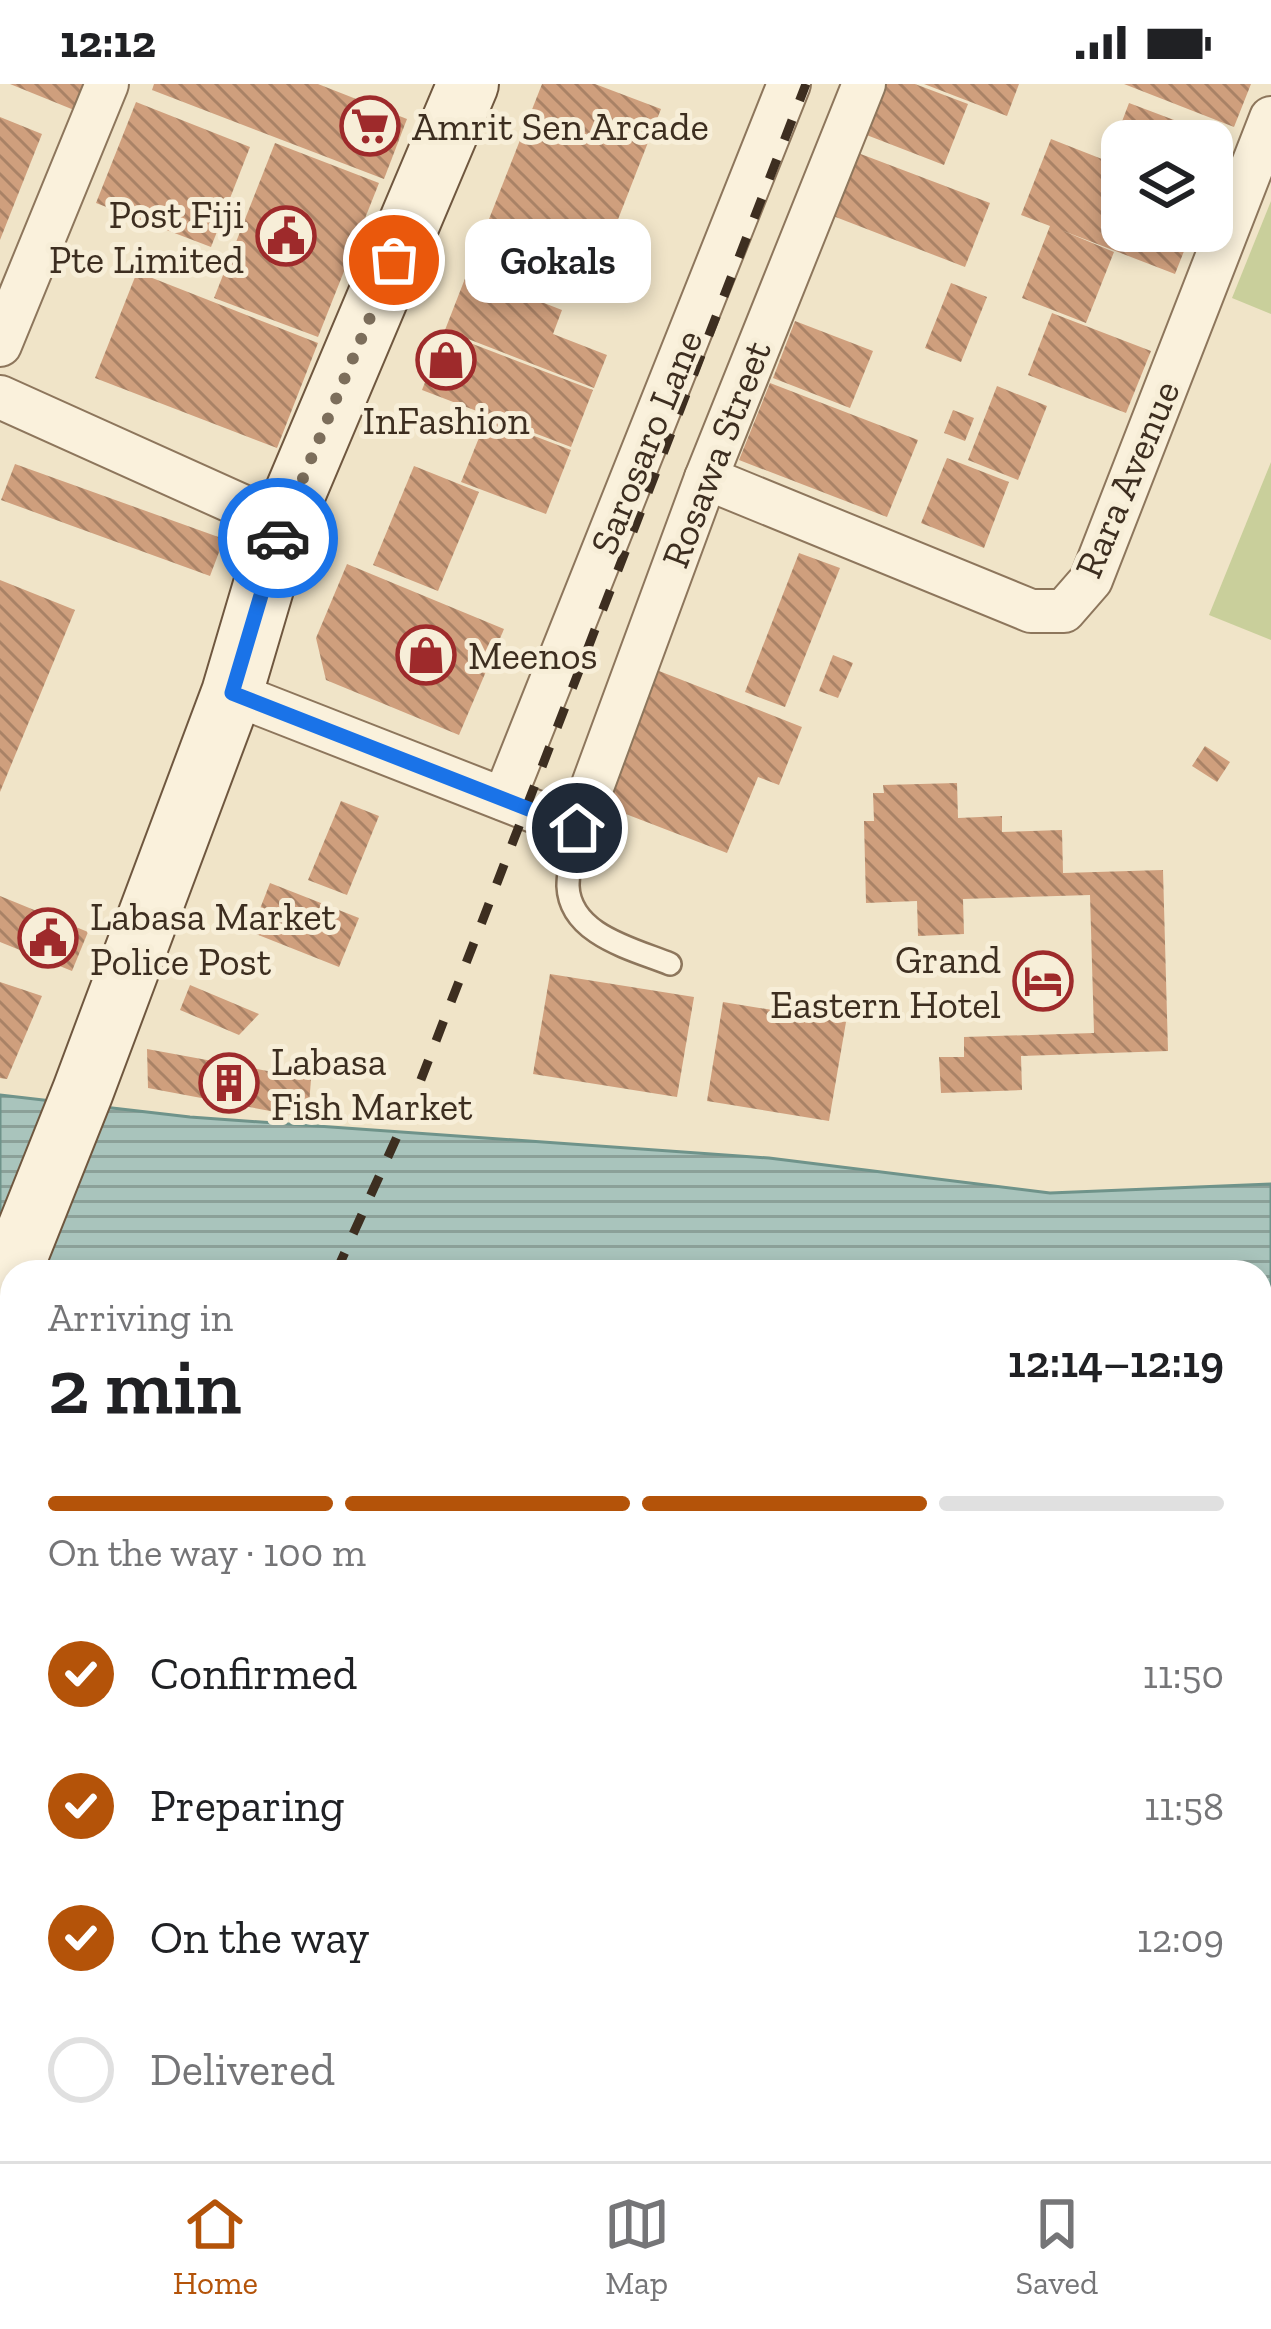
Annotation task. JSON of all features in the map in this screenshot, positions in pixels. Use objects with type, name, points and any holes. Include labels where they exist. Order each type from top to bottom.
[{"type":"main road","points":[[16,1260],[232,693],[282,524],[468,84]]},
{"type":"street","points":[[0,345],[107,84]]},
{"type":"street","name":"Sarosaro Lane","points":[[504,800],[789,84]]},
{"type":"street","name":"Rosawa Street","points":[[577,828],[706,478],[864,84]]},
{"type":"street","name":"Rara Avenue","points":[[706,478],[1031,610],[1064,610],[1091,580],[1271,118]]},
{"type":"street","points":[[0,397],[282,524]]},
{"type":"street","points":[[232,693],[577,828]]},
{"type":"lane","points":[[577,828],[568,889],[581,920],[607,939],[670,964]]},
{"type":"green space","points":[[1271,201],[1271,314],[1232,298]]},
{"type":"green space","points":[[1271,462],[1271,640],[1209,615]]},
{"type":"water","points":[[0,1095],[190,1117],[769,1158],[1050,1193],[1271,1184],[1271,1260],[0,1260]]},
{"type":"building","points":[[10,84],[85,84],[74,110]]},
{"type":"building","points":[[154,84],[318,84],[407,119],[384,179],[152,90]]},
{"type":"building","points":[[542,84],[595,84],[661,109],[594,281],[482,237]]},
{"type":"building","points":[[884,84],[915,84],[968,104],[944,165],[864,134]]},
{"type":"building","points":[[924,84],[1019,84],[1007,116]]},
{"type":"building","points":[[1124,84],[1251,84],[1234,127],[1233,120],[1216,120]]},
{"type":"building","points":[[136,102],[250,147],[211,247],[96,203]]},
{"type":"building","points":[[1129,103],[1174,120],[1123,120]]},
{"type":"building","points":[[0,117],[42,134],[0,240]]},
{"type":"building","points":[[1051,139],[1101,159],[1101,245],[1061,230],[1101,247],[1101,252],[1114,252],[1086,323],[1022,298],[1050,226],[1021,215]]},
{"type":"building","points":[[275,143],[379,183],[318,337],[214,298]]},
{"type":"building","points":[[858,153],[990,203],[965,267],[833,216]]},
{"type":"building","points":[[480,240],[544,265],[531,298],[562,310],[553,334],[607,355],[594,388],[445,330]]},
{"type":"building","points":[[1118,252],[1184,252],[1175,274]]},
{"type":"building","points":[[137,272],[318,343],[277,448],[95,378]]},
{"type":"building","points":[[951,283],[987,297],[961,362],[925,348]]},
{"type":"building","points":[[1052,313],[1151,351],[1126,413],[1028,375]]},
{"type":"building","points":[[795,321],[873,351],[850,408],[773,378]]},
{"type":"building","points":[[444,333],[593,390],[571,447],[422,390]]},
{"type":"building","points":[[770,383],[918,440],[887,517],[739,460]]},
{"type":"building","points":[[997,386],[1047,406],[1018,480],[968,460]]},
{"type":"building","points":[[953,410],[974,418],[965,441],[944,433]]},
{"type":"building","points":[[487,418],[571,450],[546,514],[461,482]]},
{"type":"building","points":[[947,458],[1009,482],[984,548],[921,523]]},
{"type":"building","points":[[15,464],[224,539],[210,576],[1,500]]},
{"type":"building","points":[[414,466],[479,492],[438,591],[373,565]]},
{"type":"building","points":[[799,553],[840,568],[785,707],[745,692]]},
{"type":"building","points":[[347,564],[504,629],[459,735],[326,680],[316,638]]},
{"type":"building","points":[[0,580],[75,610],[0,792]]},
{"type":"building","points":[[833,655],[853,663],[838,698],[819,691]]},
{"type":"building","points":[[659,671],[802,727],[779,785],[758,777],[727,853],[605,806]]},
{"type":"building","points":[[1205,746],[1230,762],[1217,782],[1192,766]]},
{"type":"building","points":[[957,783],[958,818],[1002,816],[1002,832],[1062,830],[1063,873],[1163,870],[1168,1051],[1021,1056],[1022,1090],[941,1093],[939,1057],[964,1057],[964,1037],[1094,1033],[1090,895],[963,899],[964,934],[918,936],[917,901],[866,903],[864,821],[874,821],[873,793],[884,793],[883,785]]},
{"type":"building","points":[[341,801],[379,816],[347,895],[308,880]]},
{"type":"building","points":[[270,883],[359,918],[339,967],[251,932]]},
{"type":"building","points":[[0,896],[88,932],[72,971],[0,942]]},
{"type":"building","points":[[550,974],[694,997],[677,1097],[533,1074]]},
{"type":"building","points":[[0,982],[42,996],[7,1079],[0,1078]]},
{"type":"building","name":"Labasa Fish Market","points":[[190,985],[259,1014],[239,1035],[180,1010]]},
{"type":"building","points":[[723,1002],[846,1022],[829,1121],[707,1101]]},
{"type":"building","name":"Labasa Fish Market","points":[[147,1049],[311,1079],[308,1118],[148,1088]]},
{"type":"railway","points":[[341,1260],[410,1108],[806,84]]},
{"type":"way so far","points":[[278,538],[394,260]]},
{"type":"place","name":"Amrit Sen Arcade","points":[[370,126]]},
{"type":"place","name":"Post Fiji Pte Limited","points":[[286,236]]},
{"type":"place","name":"Gokals","points":[[394,260]]},
{"type":"place","name":"InFashion","points":[[446,360]]},
{"type":"place","name":"Meenos","points":[[426,655]]},
{"type":"place","name":"Labasa Market Police Post","points":[[48,938]]},
{"type":"place","name":"Grand Eastern Hotel","points":[[1043,981]]},
{"type":"place","name":"Labasa Fish Market","points":[[229,1083]]},
{"type":"route","points":[[278,538],[232,693],[577,828]]}]
